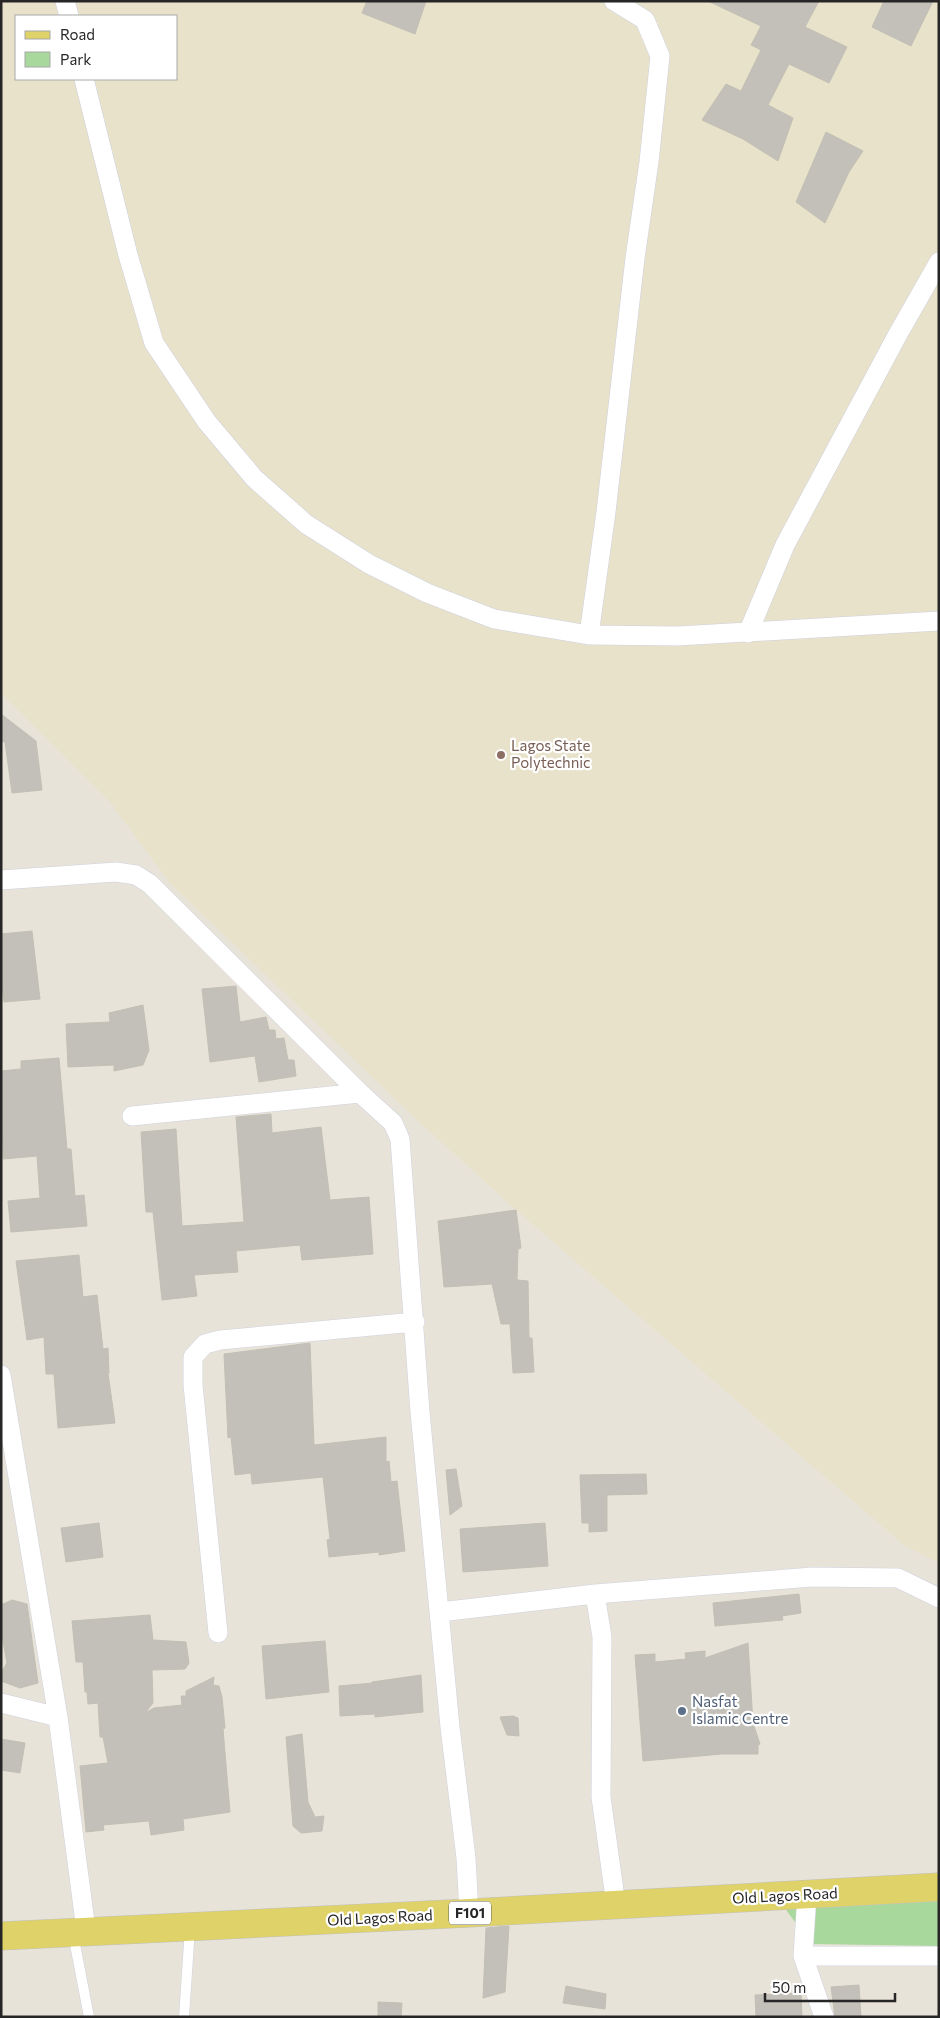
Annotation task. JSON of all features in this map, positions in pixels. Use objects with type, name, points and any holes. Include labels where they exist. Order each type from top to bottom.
[{"type":"main road","name":"Old Lagos Road","points":[[1,1936],[939,1887]]},
{"type":"street","points":[[65,1],[69,15]]},
{"type":"street","points":[[589,635],[606,512],[635,258],[649,162],[660,56],[645,20],[614,1]]},
{"type":"street","points":[[84,80],[128,255],[154,343],[207,422],[254,478],[306,524],[369,564],[427,593],[494,619],[589,635],[678,636],[939,622]]},
{"type":"street","points":[[748,633],[785,545],[898,334],[939,262]]},
{"type":"street","points":[[1,880],[116,872],[136,875],[150,884],[360,1093],[393,1123],[400,1139],[420,1412],[450,1727],[466,1858],[469,1913]]},
{"type":"street","points":[[132,1116],[360,1093]]},
{"type":"street","points":[[218,1633],[193,1385],[193,1357],[204,1344],[220,1340],[414,1322]]},
{"type":"street","points":[[1,1375],[58,1717],[79,1931]]},
{"type":"street","points":[[440,1612],[595,1594],[812,1577],[898,1578],[939,1598]]},
{"type":"street","points":[[595,1594],[602,1637],[601,1796],[616,1905]]},
{"type":"street","points":[[1,1703],[58,1717]]},
{"type":"street","points":[[807,1895],[803,1956],[824,2017]]},
{"type":"street","points":[[803,1956],[939,1956]]},
{"type":"lane","points":[[184,2017],[190,1927]]},
{"type":"lane","points":[[79,1931],[88,2017]]},
{"type":"shaded area","name":"Lagos State Polytechnic","points":[[1,1],[939,1],[939,1563],[905,1546],[516,1210],[417,1120],[170,883],[109,801],[1,693]]},
{"type":"green space","points":[[939,1899],[939,1946],[811,1944],[784,1907]]},
{"type":"building","points":[[367,1],[426,1],[415,34],[362,13]]},
{"type":"building","points":[[708,1],[819,1],[805,27],[847,47],[829,83],[789,64],[768,105],[793,118],[778,161],[743,139],[702,120],[726,84],[741,91],[761,50],[751,45],[761,26]]},
{"type":"building","points":[[884,1],[933,1],[911,46],[872,27]]},
{"type":"building","points":[[826,132],[863,151],[849,172],[825,223],[796,202]]},
{"type":"building","points":[[1,714],[36,741],[42,790],[12,793],[5,742],[1,741]]},
{"type":"building","points":[[32,931],[40,999],[4,1002],[1,977],[1,934]]},
{"type":"building","points":[[236,986],[240,1022],[266,1017],[269,1030],[275,1030],[276,1039],[284,1038],[288,1060],[294,1060],[296,1076],[259,1082],[255,1056],[210,1062],[202,989]]},
{"type":"building","points":[[143,1005],[149,1050],[143,1065],[114,1071],[114,1065],[68,1067],[66,1024],[110,1022],[109,1013]]},
{"type":"building","points":[[59,1058],[67,1149],[71,1149],[75,1196],[84,1195],[87,1226],[11,1232],[8,1201],[40,1198],[37,1156],[3,1159],[1,1071],[21,1069],[21,1061]]},
{"type":"building","points":[[271,1114],[272,1133],[321,1127],[330,1200],[369,1197],[373,1254],[302,1260],[300,1245],[236,1251],[238,1272],[194,1275],[197,1296],[162,1300],[153,1212],[146,1212],[141,1132],[176,1129],[182,1226],[244,1222],[236,1117]]},
{"type":"building","points":[[516,1210],[521,1248],[518,1249],[517,1280],[528,1281],[529,1338],[532,1338],[534,1372],[513,1373],[510,1324],[501,1324],[492,1284],[444,1287],[438,1221]]},
{"type":"building","points":[[79,1255],[83,1297],[97,1295],[103,1349],[108,1348],[108,1373],[115,1423],[58,1428],[54,1374],[46,1374],[44,1337],[27,1340],[16,1261]]},
{"type":"building","points":[[310,1343],[314,1445],[386,1437],[386,1462],[389,1461],[391,1482],[397,1481],[405,1551],[379,1555],[379,1552],[329,1557],[327,1540],[330,1539],[323,1477],[252,1484],[251,1473],[235,1475],[231,1437],[228,1438],[224,1354]]},
{"type":"building","points":[[456,1469],[462,1506],[450,1515],[446,1470]]},
{"type":"building","points":[[646,1474],[647,1494],[607,1495],[607,1531],[589,1532],[589,1523],[582,1523],[580,1475]]},
{"type":"building","points":[[99,1523],[103,1557],[66,1562],[61,1528]]},
{"type":"building","points":[[545,1523],[548,1566],[463,1572],[460,1529]]},
{"type":"building","points":[[799,1594],[801,1613],[782,1616],[783,1620],[715,1626],[713,1603]]},
{"type":"building","points":[[12,1600],[27,1604],[38,1683],[20,1688],[1,1681],[1,1673],[7,1663],[1,1630],[1,1605]]},
{"type":"building","points":[[150,1615],[153,1640],[186,1642],[189,1663],[185,1669],[152,1670],[153,1703],[145,1713],[154,1708],[182,1705],[181,1696],[186,1696],[186,1691],[214,1677],[213,1685],[219,1686],[222,1697],[230,1812],[183,1819],[184,1830],[151,1835],[149,1821],[103,1825],[104,1830],[86,1832],[80,1766],[108,1763],[103,1737],[100,1737],[98,1703],[88,1704],[87,1692],[85,1692],[83,1662],[76,1662],[72,1621]]},
{"type":"building","points":[[325,1641],[329,1692],[266,1699],[262,1646]]},
{"type":"building","points":[[748,1643],[753,1723],[760,1744],[758,1745],[758,1754],[722,1754],[643,1761],[635,1655],[655,1654],[655,1662],[686,1659],[685,1653],[705,1651],[705,1658]]},
{"type":"building","points":[[421,1675],[423,1712],[375,1717],[375,1714],[340,1716],[339,1686]]},
{"type":"building","points":[[513,1716],[518,1718],[519,1736],[507,1735],[500,1717]]},
{"type":"building","points":[[302,1734],[308,1802],[315,1817],[324,1816],[322,1831],[301,1833],[293,1826],[286,1737]]},
{"type":"building","points":[[1,1739],[25,1743],[20,1773],[1,1770]]},
{"type":"building","points":[[509,1926],[505,1992],[483,1998],[486,1928]]},
{"type":"building","points":[[859,1985],[861,2017],[835,2017],[831,1987]]},
{"type":"building","points":[[566,1986],[606,1994],[605,2009],[563,2003]]},
{"type":"building","points":[[801,1993],[802,2017],[756,2017],[755,1995]]},
{"type":"building","points":[[378,2002],[402,2003],[401,2017],[378,2017]]},
{"type":"place","name":"Lagos State Polytechnic","points":[[501,755]]},
{"type":"place","name":"Nasfat Islamic Centre","points":[[682,1711]]}]
